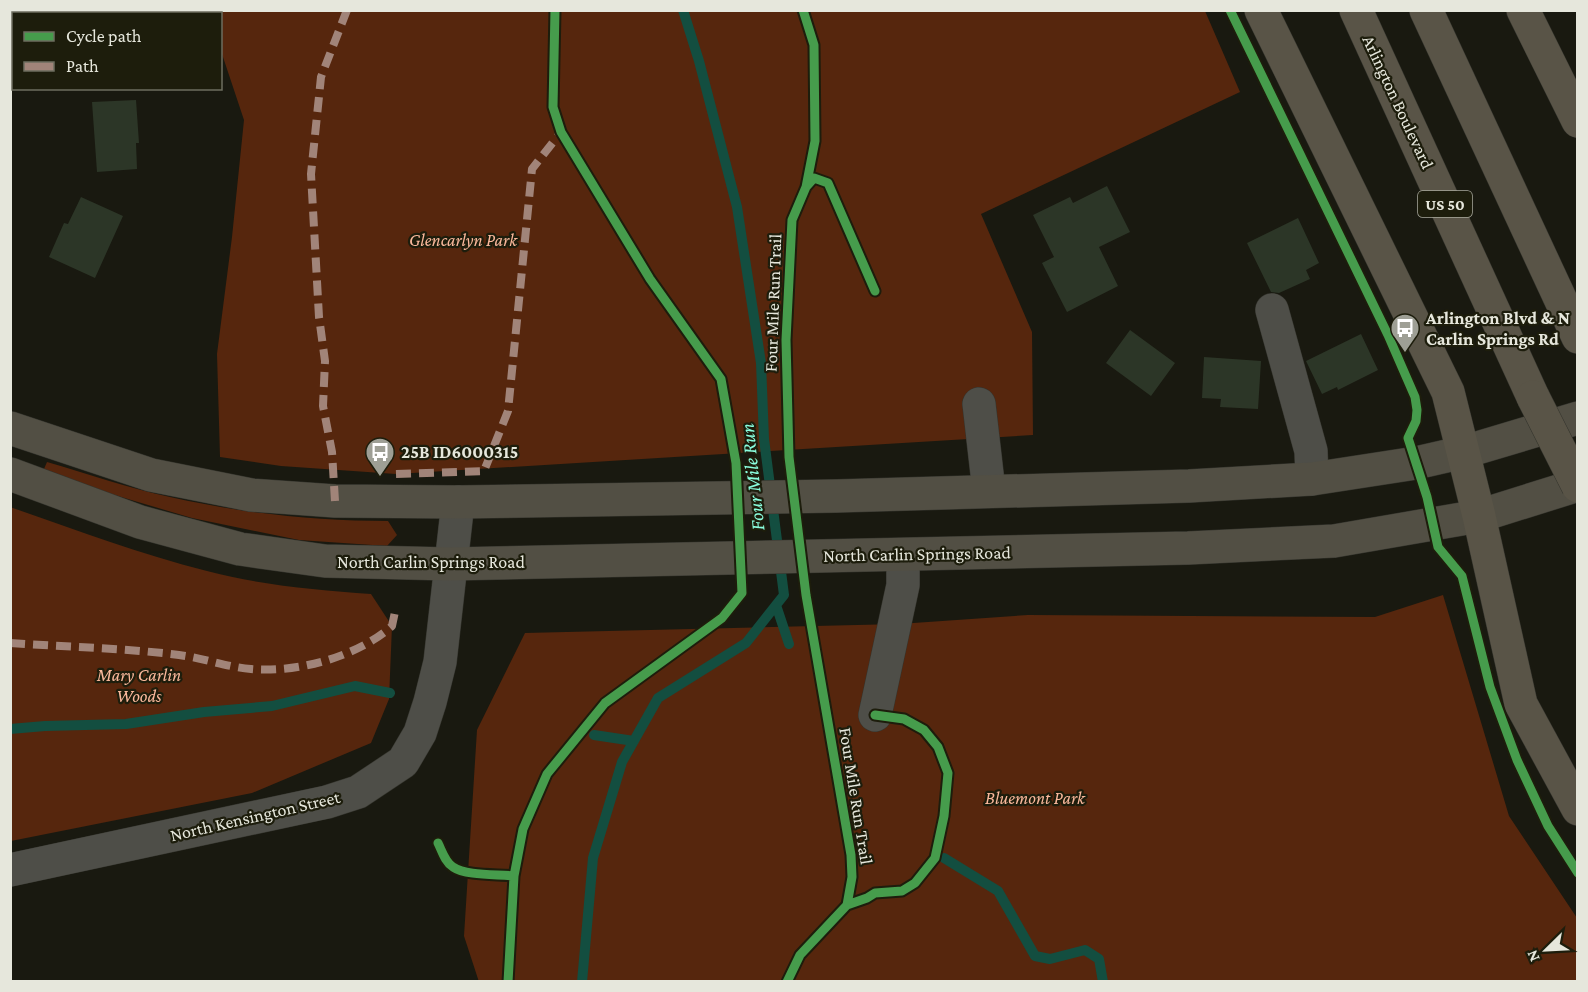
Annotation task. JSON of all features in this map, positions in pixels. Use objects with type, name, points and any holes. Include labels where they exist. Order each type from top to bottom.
[{"type":"highway","points":[[1261,10],[1448,392],[1479,516],[1521,704],[1578,809]]},
{"type":"highway","name":"Arlington Boulevard","points":[[1356,10],[1533,397],[1578,486]]},
{"type":"highway","points":[[1426,10],[1578,337]]},
{"type":"highway","points":[[1523,10],[1578,121]]},
{"type":"main road","points":[[10,428],[152,475],[251,495],[335,501],[458,502],[836,496],[1189,486],[1311,479],[1416,463],[1464,453],[1578,418]]},
{"type":"main road","name":"North Carlin Springs Road","points":[[10,474],[140,522],[240,549],[325,561],[450,564],[1188,548],[1334,541],[1479,516],[1578,486]]},
{"type":"street","points":[[1272,310],[1311,452],[1311,479]]},
{"type":"street","points":[[979,404],[989,491]]},
{"type":"street","name":"North Kensington Street","points":[[10,870],[327,802],[358,792],[403,762],[420,734],[440,662],[458,502]]},
{"type":"street","points":[[875,715],[903,585],[903,555]]},
{"type":"green space","name":"Glencarlyn Park","points":[[1205,11],[1240,92],[981,214],[1032,332],[1033,435],[396,474],[281,466],[220,457],[217,354],[244,120],[222,54],[222,12],[208,12]]},
{"type":"green space","points":[[47,462],[124,485],[224,508],[306,518],[388,521],[397,535],[387,546],[299,540],[192,518],[111,494],[44,469]]},
{"type":"green space","name":"Mary Carlin Woods","points":[[10,507],[133,549],[227,576],[288,586],[371,594],[392,626],[389,699],[371,743],[252,793],[11,841]]},
{"type":"green space","name":"Bluemont Park","points":[[1443,595],[1509,816],[1577,918],[1578,981],[479,982],[464,936],[477,730],[525,633],[899,624],[1028,615],[1375,617]]},
{"type":"building","points":[[136,100],[139,143],[136,143],[137,169],[97,172],[92,102]]},
{"type":"building","points":[[1107,186],[1130,232],[1099,247],[1118,286],[1067,312],[1042,263],[1054,257],[1033,215],[1070,197],[1073,203]]},
{"type":"building","points":[[81,197],[123,216],[95,278],[49,257],[64,223],[68,224]]},
{"type":"building","points":[[1298,218],[1319,263],[1306,270],[1310,279],[1279,293],[1271,292],[1247,243]]},
{"type":"building","points":[[1130,330],[1175,363],[1151,396],[1106,363]]},
{"type":"building","points":[[1361,334],[1378,370],[1338,390],[1337,387],[1322,394],[1306,361]]},
{"type":"building","points":[[1204,357],[1261,361],[1258,409],[1220,407],[1221,399],[1202,398]]},
{"type":"waterway","name":"Four Mile Run","points":[[582,982],[593,858],[622,762],[658,698],[746,643],[784,595],[764,439],[761,363],[737,207],[699,61],[683,10]]},
{"type":"waterway","points":[[776,605],[789,644]]},
{"type":"waterway","points":[[10,729],[126,724],[204,712],[272,706],[355,686],[390,693]]},
{"type":"waterway","points":[[594,735],[634,741]]},
{"type":"waterway","points":[[944,858],[998,891],[1035,956],[1050,959],[1085,950],[1099,959],[1103,982]]},
{"type":"marked path","points":[[335,501],[332,452],[323,406],[325,361],[319,317],[311,174],[321,77],[347,10]]},
{"type":"marked path","points":[[396,474],[484,471],[508,411],[532,169],[561,132]]},
{"type":"marked path","points":[[10,643],[188,656],[233,666],[269,670],[326,661],[362,646],[392,626],[396,607]]},
{"type":"cycle path","points":[[508,982],[514,876],[523,829],[547,774],[605,703],[722,618],[742,593],[736,463],[721,379],[650,279],[561,132],[553,107],[555,10]]},
{"type":"cycle path","name":"Four Mile Run Trail","points":[[787,982],[800,955],[847,905],[852,877],[851,855],[806,595],[789,457],[786,340],[792,220],[806,187],[815,141],[814,45],[803,10]]},
{"type":"cycle path","points":[[1230,10],[1388,335],[1415,397],[1416,421],[1408,438],[1427,497],[1438,547],[1462,576],[1490,687],[1517,760],[1548,826],[1578,873]]},
{"type":"cycle path","points":[[806,187],[814,178],[828,183],[875,291]]},
{"type":"cycle path","points":[[847,905],[875,893],[902,891],[915,883],[935,858],[944,816],[948,773],[938,747],[924,730],[904,719],[875,715]]},
{"type":"cycle path","points":[[438,843],[448,862],[459,870],[514,876]]},
{"type":"place","name":"Arlington Blvd & N Carlin Springs Rd","points":[[1405,354]]},
{"type":"place","name":"25B ID6000315","points":[[380,478]]}]
